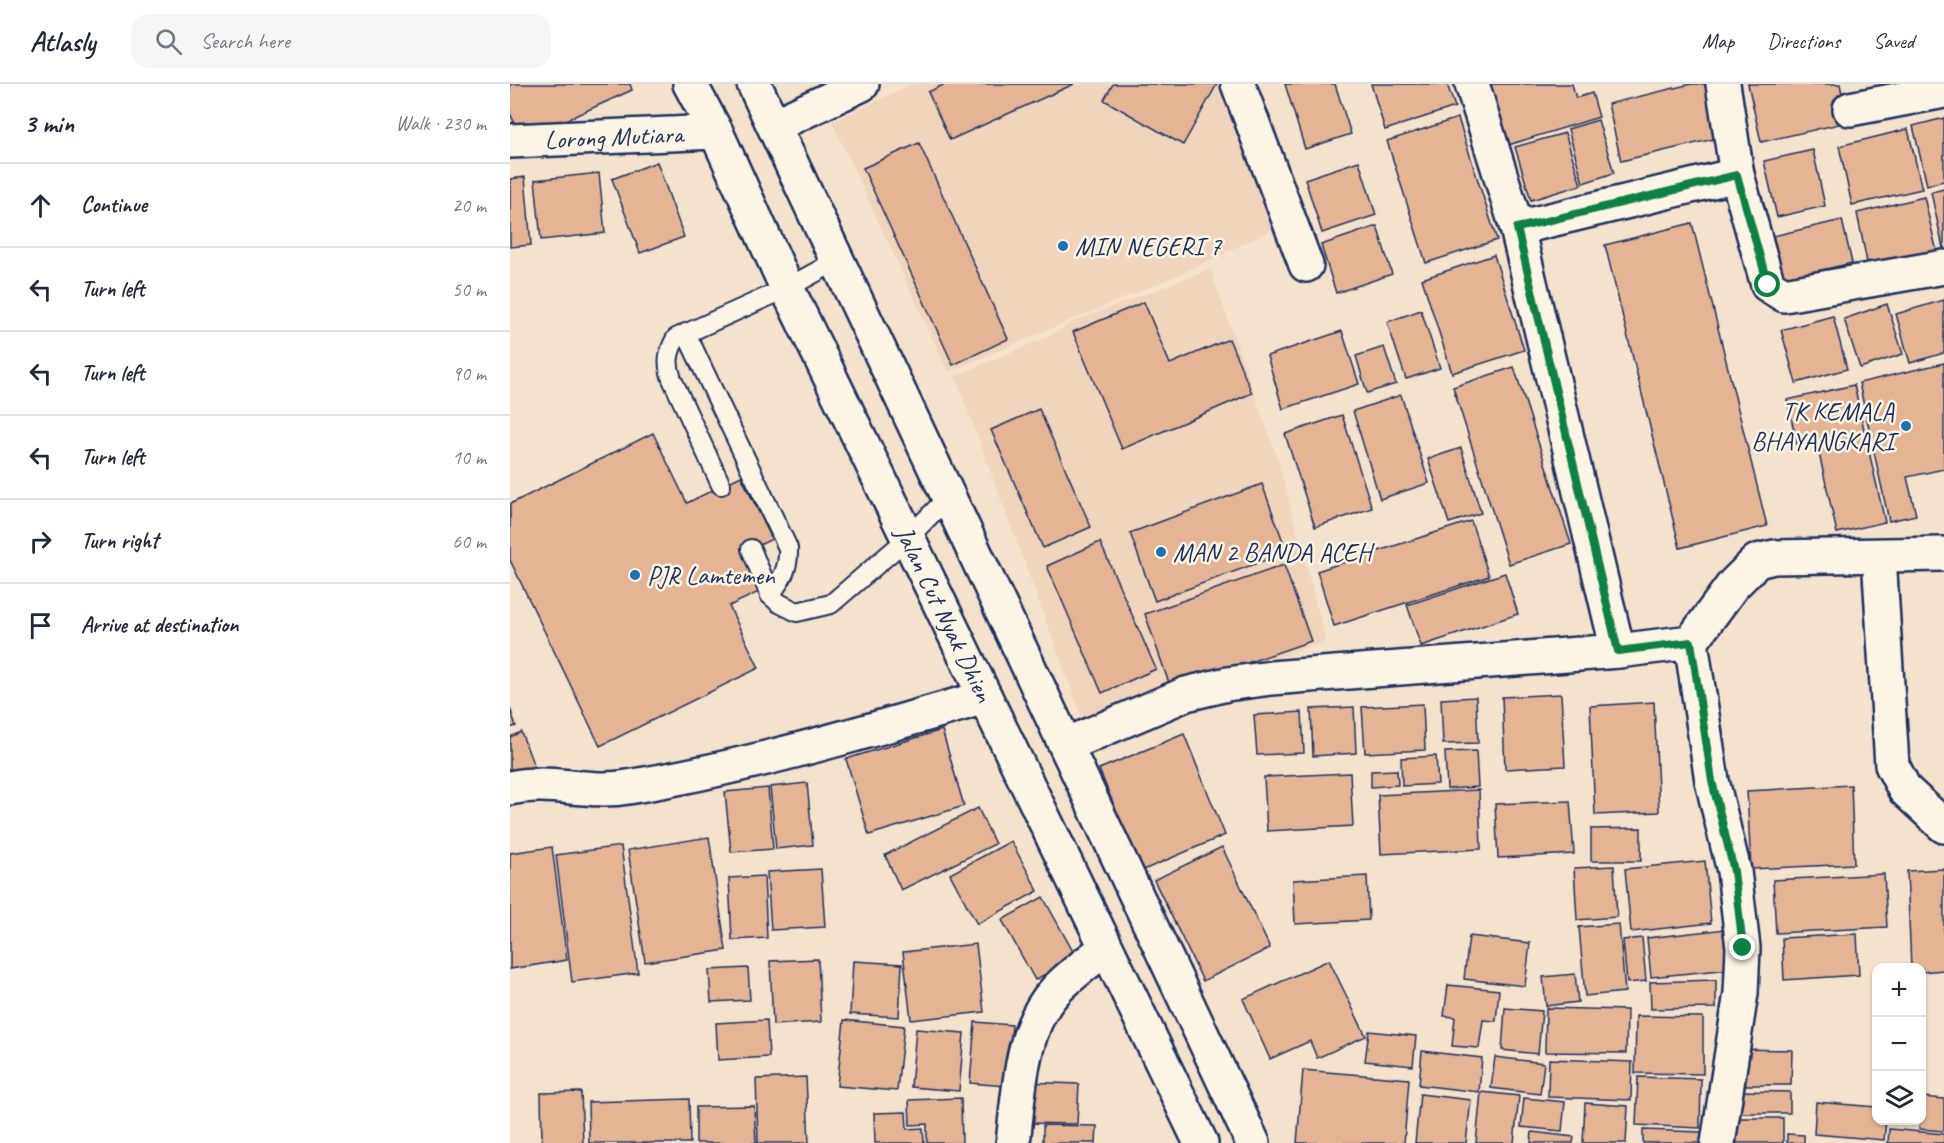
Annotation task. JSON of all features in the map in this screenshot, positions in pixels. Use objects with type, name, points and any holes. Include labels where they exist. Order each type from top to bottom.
[{"type":"main road","name":"Jalan Cut Nyak Dhien","points":[[690,84],[716,132],[787,288],[1201,1143]]},
{"type":"main road","name":"Jalan Cut Nyak Dhien","points":[[754,84],[1253,1143]]},
{"type":"main road","points":[[775,125],[862,84]]},
{"type":"main road","points":[[1238,84],[1306,265]]},
{"type":"main road","points":[[1472,84],[1517,228],[1618,651]]},
{"type":"main road","points":[[1723,84],[1737,175],[1768,285],[1784,295],[1944,267]]},
{"type":"main road","points":[[1850,109],[1944,91]]},
{"type":"main road","name":"Lorong Mutiara","points":[[510,141],[716,132]]},
{"type":"main road","points":[[1517,228],[1737,175]]},
{"type":"main road","points":[[1718,1143],[1741,993],[1743,948],[1734,871],[1712,781],[1691,642],[1733,585],[1758,561],[1774,557],[1879,557],[1944,554]]},
{"type":"main road","points":[[1879,557],[1892,765],[1905,790],[1944,826]]},
{"type":"main road","points":[[1066,745],[1186,694],[1227,684],[1271,678],[1618,651],[1691,642]]},
{"type":"main road","points":[[510,788],[538,784],[624,788],[671,780],[844,738],[985,697]]},
{"type":"main road","points":[[1013,1143],[1028,1047],[1039,1013],[1056,990],[1106,948]]},
{"type":"lane","points":[[721,485],[669,369],[670,349],[676,338],[787,288],[838,260]]},
{"type":"lane","points":[[686,333],[788,548],[789,562],[785,574],[770,595]]},
{"type":"lane","points":[[752,549],[770,595],[779,603],[797,612],[831,604],[909,537],[948,497]]},
{"type":"shaded area","name":"MIN NEGERI 7","points":[[912,84],[1238,84],[1293,219],[1181,274],[948,372],[832,122]]},
{"type":"shaded area","name":"MAN 2 BANDA ACEH","points":[[1210,269],[1279,463],[1326,641],[1085,726],[955,376],[1045,338],[1075,321]]},
{"type":"building","points":[[510,84],[630,84],[632,90],[522,140],[510,113]]},
{"type":"building","points":[[945,84],[1074,84],[950,140],[928,92]]},
{"type":"building","points":[[1113,84],[1217,84],[1183,145],[1104,100]]},
{"type":"building","points":[[1285,84],[1335,84],[1351,134],[1305,149]]},
{"type":"building","points":[[1371,84],[1447,84],[1455,107],[1385,130]]},
{"type":"building","points":[[1487,84],[1572,84],[1576,98],[1592,93],[1599,117],[1505,146]]},
{"type":"building","points":[[1691,84],[1706,84],[1718,138],[1621,161],[1608,104]]},
{"type":"building","points":[[1748,84],[1840,84],[1848,122],[1761,142]]},
{"type":"building","points":[[1458,118],[1497,240],[1426,263],[1387,141]]},
{"type":"building","points":[[1944,118],[1944,181],[1927,185],[1913,126]]},
{"type":"building","points":[[1598,120],[1614,173],[1583,183],[1568,129]]},
{"type":"building","points":[[1908,129],[1922,189],[1852,205],[1839,146]]},
{"type":"building","points":[[1565,133],[1581,185],[1531,200],[1515,147]]},
{"type":"building","points":[[919,143],[1008,339],[953,365],[863,168]]},
{"type":"building","points":[[1813,150],[1825,206],[1777,217],[1764,161]]},
{"type":"building","points":[[1359,161],[1376,215],[1322,233],[1305,179]]},
{"type":"building","points":[[657,162],[684,237],[640,253],[612,179]]},
{"type":"building","points":[[599,173],[605,233],[541,240],[535,180]]},
{"type":"building","points":[[525,177],[531,245],[510,247],[510,179]]},
{"type":"building","points":[[1944,189],[1944,248],[1943,248],[1931,192]]},
{"type":"building","points":[[1924,197],[1937,252],[1868,267],[1857,213]]},
{"type":"building","points":[[1842,220],[1852,263],[1783,279],[1773,236]]},
{"type":"building","points":[[1692,223],[1767,526],[1680,548],[1605,245]]},
{"type":"building","points":[[1377,226],[1392,274],[1336,293],[1321,245]]},
{"type":"building","points":[[1494,255],[1524,350],[1452,373],[1422,279]]},
{"type":"building","points":[[1944,300],[1944,353],[1910,363],[1896,314]]},
{"type":"building","points":[[1144,302],[1170,364],[1229,339],[1252,393],[1122,449],[1073,332]]},
{"type":"building","points":[[1887,304],[1903,354],[1860,368],[1844,319]]},
{"type":"building","points":[[1421,310],[1440,368],[1406,379],[1387,322]]},
{"type":"building","points":[[1833,316],[1847,369],[1796,383],[1781,330]]},
{"type":"building","points":[[1342,331],[1359,384],[1283,409],[1267,356]]},
{"type":"building","points":[[1384,347],[1396,384],[1367,393],[1356,356]]},
{"type":"building","name":"TK KEMALA BHAYANGKARI","points":[[1944,363],[1944,469],[1907,477],[1916,515],[1889,521],[1859,383]]},
{"type":"building","points":[[1514,367],[1571,544],[1509,564],[1453,387]]},
{"type":"building","points":[[1854,385],[1885,522],[1837,533],[1816,440],[1797,444],[1787,400]]},
{"type":"building","points":[[1401,395],[1429,483],[1380,499],[1353,411]]},
{"type":"building","points":[[1039,409],[1091,527],[1043,548],[991,430]]},
{"type":"building","points":[[1342,415],[1372,508],[1315,527],[1285,434]]},
{"type":"building","name":"PJR Lamtemen","points":[[653,433],[687,503],[741,476],[772,539],[743,553],[761,591],[729,606],[759,668],[600,746],[510,560],[510,504]]},
{"type":"building","points":[[1461,448],[1481,513],[1449,523],[1428,459]]},
{"type":"building","points":[[1262,484],[1287,552],[1155,601],[1130,533]]},
{"type":"building","points":[[1471,521],[1489,576],[1334,626],[1317,571]]},
{"type":"building","points":[[1100,542],[1156,669],[1102,693],[1047,566]]},
{"type":"building","points":[[1284,565],[1311,641],[1171,689],[1145,614]]},
{"type":"building","points":[[1505,573],[1518,614],[1421,646],[1407,605]]},
{"type":"building","points":[[1561,694],[1565,766],[1505,769],[1502,697]]},
{"type":"building","points":[[1476,697],[1478,743],[1443,744],[1441,699]]},
{"type":"building","points":[[1654,702],[1659,812],[1595,815],[1590,706]]},
{"type":"building","points":[[1423,704],[1425,750],[1365,753],[1362,707]]},
{"type":"building","points":[[1354,707],[1356,753],[1313,756],[1311,709]]},
{"type":"building","points":[[510,708],[516,726],[510,728]]},
{"type":"building","points":[[1302,712],[1304,753],[1257,755],[1254,715]]},
{"type":"building","points":[[942,730],[964,806],[869,835],[846,759]]},
{"type":"building","points":[[521,732],[534,766],[510,775],[510,737]]},
{"type":"building","points":[[1184,734],[1225,835],[1141,871],[1099,769]]},
{"type":"building","points":[[1476,751],[1478,787],[1447,789],[1445,752]]},
{"type":"building","points":[[1436,756],[1438,784],[1402,786],[1401,758]]},
{"type":"building","points":[[1397,770],[1398,785],[1371,787],[1371,771]]},
{"type":"building","points":[[1350,773],[1353,826],[1267,831],[1264,777]]},
{"type":"building","points":[[807,783],[813,845],[776,849],[770,787]]},
{"type":"building","points":[[1851,785],[1854,864],[1751,869],[1747,791]]},
{"type":"building","points":[[768,788],[773,849],[731,852],[725,792]]},
{"type":"building","points":[[1479,790],[1481,849],[1381,854],[1378,795]]},
{"type":"building","points":[[1570,801],[1574,854],[1498,858],[1495,804]]},
{"type":"building","points":[[978,808],[995,844],[901,890],[885,855]]},
{"type":"building","points":[[1641,828],[1641,861],[1591,861],[1591,829]]},
{"type":"building","points":[[709,837],[726,950],[645,962],[628,850]]},
{"type":"building","points":[[1011,841],[1038,891],[977,924],[950,874]]},
{"type":"building","points":[[621,846],[638,973],[572,982],[556,855]]},
{"type":"building","points":[[552,847],[567,960],[510,969],[510,853]]},
{"type":"building","points":[[1222,847],[1270,948],[1203,981],[1154,880]]},
{"type":"building","points":[[1705,861],[1711,923],[1631,932],[1625,869]]},
{"type":"building","points":[[1614,866],[1617,917],[1577,920],[1574,868]]},
{"type":"building","points":[[821,869],[825,927],[771,930],[767,872]]},
{"type":"building","points":[[1944,869],[1944,970],[1926,972],[1926,963],[1911,963],[1907,871]]},
{"type":"building","points":[[1884,874],[1887,927],[1776,933],[1773,880]]},
{"type":"building","points":[[764,876],[767,938],[732,940],[729,878]]},
{"type":"building","points":[[1367,876],[1369,920],[1295,924],[1293,880]]},
{"type":"building","points":[[1043,897],[1076,957],[1035,980],[1002,920]]},
{"type":"building","points":[[1619,924],[1625,992],[1585,996],[1579,927]]},
{"type":"building","points":[[1726,929],[1730,969],[1651,977],[1647,938]]},
{"type":"building","points":[[1857,934],[1859,975],[1784,980],[1782,938]]},
{"type":"building","points":[[1469,936],[1530,943],[1525,986],[1464,979]]},
{"type":"building","points":[[1642,938],[1646,981],[1627,983],[1623,940]]},
{"type":"building","points":[[976,944],[984,1012],[911,1020],[903,952]]},
{"type":"building","points":[[818,959],[821,1022],[773,1025],[770,961]]},
{"type":"building","points":[[1329,960],[1366,1036],[1317,1058],[1310,1041],[1270,1059],[1243,999]]},
{"type":"building","points":[[853,961],[902,964],[899,1017],[850,1014]]},
{"type":"building","points":[[748,968],[750,1000],[711,1002],[709,970]]},
{"type":"building","points":[[1575,974],[1578,1002],[1546,1006],[1543,977]]},
{"type":"building","points":[[1716,980],[1716,1008],[1651,1009],[1650,982]]},
{"type":"building","points":[[1448,985],[1499,990],[1496,1021],[1483,1020],[1479,1048],[1452,1046],[1455,1017],[1444,1016]]},
{"type":"building","points":[[1505,1008],[1542,1011],[1538,1054],[1502,1050]]},
{"type":"building","points":[[1546,1008],[1627,1010],[1626,1053],[1545,1052]]},
{"type":"building","points":[[1636,1016],[1703,1017],[1703,1074],[1635,1073]]},
{"type":"building","points":[[767,1020],[769,1057],[718,1060],[716,1023]]},
{"type":"building","points":[[844,1020],[904,1026],[897,1091],[837,1086]]},
{"type":"building","points":[[975,1022],[1012,1025],[1006,1086],[970,1083]]},
{"type":"building","points":[[916,1029],[964,1033],[959,1091],[911,1087]]},
{"type":"building","points":[[1369,1031],[1416,1036],[1413,1066],[1365,1061]]},
{"type":"building","points":[[1737,1049],[1792,1050],[1791,1085],[1736,1085]]},
{"type":"building","points":[[1422,1051],[1482,1058],[1479,1092],[1419,1085]]},
{"type":"building","points":[[1495,1057],[1544,1063],[1540,1094],[1491,1088]]},
{"type":"building","points":[[1549,1059],[1632,1062],[1631,1100],[1548,1097]]},
{"type":"building","points":[[1303,1070],[1409,1079],[1404,1143],[1297,1143]]},
{"type":"building","points":[[806,1077],[809,1143],[758,1143],[756,1079]]},
{"type":"building","points":[[1638,1077],[1701,1079],[1700,1128],[1636,1125]]},
{"type":"building","points":[[1025,1082],[1079,1084],[1077,1124],[1025,1123]]},
{"type":"building","points":[[1741,1091],[1790,1092],[1790,1113],[1741,1113]]},
{"type":"building","points":[[581,1092],[583,1143],[542,1143],[541,1093]]},
{"type":"building","points":[[1481,1092],[1519,1096],[1514,1143],[1476,1143]]},
{"type":"building","points":[[1420,1094],[1471,1100],[1466,1143],[1415,1143]]},
{"type":"building","points":[[1926,1097],[1944,1099],[1944,1131],[1919,1129],[1919,1125],[1926,1125]]},
{"type":"building","points":[[961,1098],[962,1143],[927,1143],[927,1124],[910,1125],[909,1100]]},
{"type":"building","points":[[1524,1098],[1565,1102],[1562,1131],[1521,1127]]},
{"type":"building","points":[[689,1099],[690,1143],[589,1143],[588,1102]]},
{"type":"building","points":[[1816,1102],[1872,1107],[1872,1125],[1886,1125],[1884,1140],[1814,1134]]},
{"type":"building","points":[[1585,1103],[1628,1106],[1626,1143],[1583,1143]]},
{"type":"building","points":[[754,1106],[756,1143],[696,1143],[696,1107]]},
{"type":"building","points":[[906,1112],[907,1129],[923,1128],[924,1143],[875,1143],[874,1113]]},
{"type":"building","points":[[1729,1118],[1783,1118],[1783,1143],[1729,1143]]},
{"type":"building","points":[[1043,1125],[1097,1126],[1096,1143],[1043,1143]]},
{"type":"building","points":[[1889,1129],[1944,1134],[1944,1143],[1888,1143]]},
{"type":"building","points":[[1643,1130],[1701,1132],[1701,1143],[1643,1143]]},
{"type":"building","points":[[1532,1132],[1574,1137],[1573,1143],[1531,1143]]},
{"type":"building","points":[[1787,1134],[1804,1135],[1804,1143],[1787,1143]]},
{"type":"place","name":"MIN NEGERI 7","points":[[1063,246]]},
{"type":"place","name":"TK KEMALA BHAYANGKARI","points":[[1906,426]]},
{"type":"place","name":"MAN 2 BANDA ACEH","points":[[1161,552]]},
{"type":"place","name":"PJR Lamtemen","points":[[635,575]]},
{"type":"route","points":[[1743,948],[1734,871],[1712,781],[1691,642],[1618,651],[1517,228],[1737,175],[1768,285]]}]
